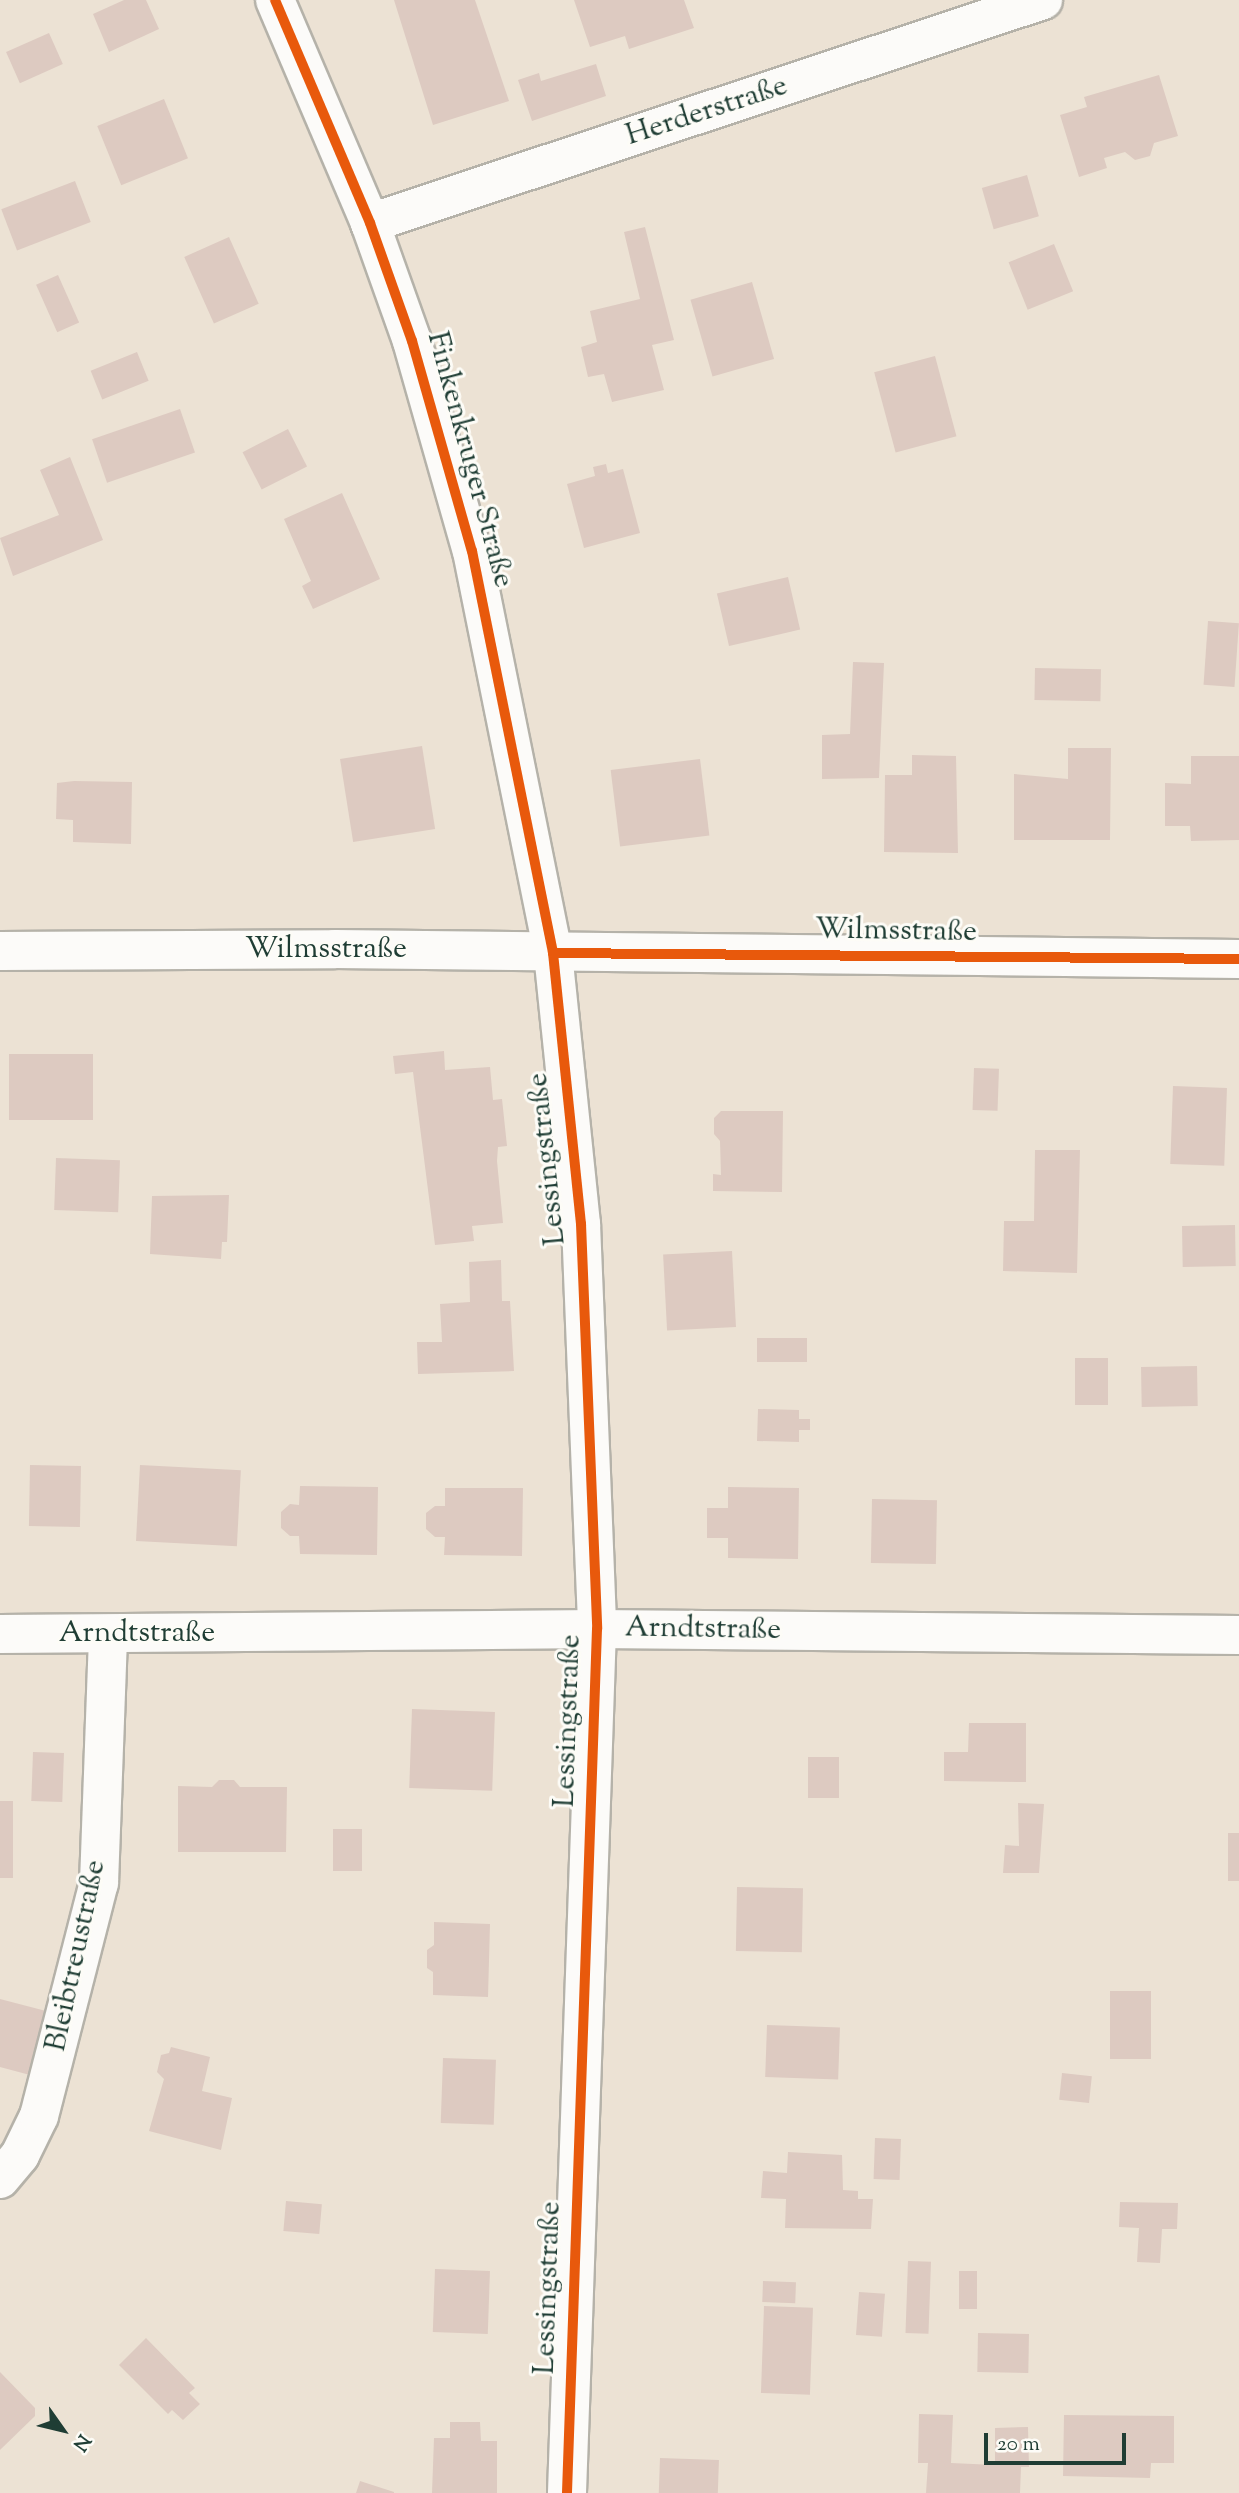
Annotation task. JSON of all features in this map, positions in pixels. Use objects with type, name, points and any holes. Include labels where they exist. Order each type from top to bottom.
[{"type":"street","name":"Finkenkruger Straße","points":[[275,0],[370,223],[412,341],[472,551],[540,869],[553,953]]},
{"type":"street","name":"Herderstraße","points":[[370,223],[1043,0]]},
{"type":"street","name":"Wilmsstraße","points":[[0,951],[1239,959]]},
{"type":"street","name":"Lessingstraße","points":[[553,953],[581,1223],[597,1629],[567,2493]]},
{"type":"street","name":"Arndtstraße","points":[[0,1634],[597,1629],[1239,1635]]},
{"type":"street","name":"Bleibtreustraße","points":[[0,2179],[20,2155],[39,2116],[99,1883],[108,1635]]},
{"type":"building","points":[[124,0],[146,0],[159,29],[109,52],[93,14]]},
{"type":"building","points":[[394,0],[475,0],[509,101],[433,125]]},
{"type":"building","points":[[574,0],[684,0],[694,28],[629,49],[625,36],[590,47]]},
{"type":"building","points":[[49,33],[63,64],[20,83],[6,52]]},
{"type":"building","points":[[596,64],[606,96],[532,121],[518,80],[539,73],[541,81]]},
{"type":"building","points":[[1159,75],[1178,136],[1154,143],[1150,156],[1135,160],[1125,152],[1104,158],[1107,168],[1079,177],[1060,115],[1087,107],[1084,97]]},
{"type":"building","points":[[164,99],[188,158],[121,185],[97,126]]},
{"type":"building","points":[[1027,175],[1039,216],[994,229],[982,188]]},
{"type":"building","points":[[75,181],[91,222],[17,250],[1,209]]},
{"type":"building","points":[[645,227],[674,340],[652,345],[664,390],[612,402],[604,374],[588,377],[581,347],[597,342],[590,311],[640,299],[624,232]]},
{"type":"building","points":[[229,237],[259,304],[214,324],[184,257]]},
{"type":"building","points":[[1054,244],[1073,291],[1028,310],[1009,262]]},
{"type":"building","points":[[58,275],[79,323],[57,332],[36,285]]},
{"type":"building","points":[[752,282],[774,359],[713,377],[690,300]]},
{"type":"building","points":[[137,352],[149,381],[102,399],[91,371]]},
{"type":"building","points":[[935,356],[956,436],[896,452],[874,372]]},
{"type":"building","points":[[180,409],[195,452],[107,483],[92,439]]},
{"type":"building","points":[[288,429],[307,466],[262,490],[243,452]]},
{"type":"building","points":[[70,457],[103,540],[13,576],[0,538],[59,515],[40,470]]},
{"type":"building","points":[[606,464],[608,473],[623,469],[640,533],[584,548],[567,484],[595,476],[593,467]]},
{"type":"building","points":[[342,493],[380,579],[313,609],[302,586],[311,581],[284,519]]},
{"type":"building","points":[[788,577],[800,630],[729,646],[717,593]]},
{"type":"building","points":[[1208,621],[1239,623],[1234,687],[1204,685]]},
{"type":"building","points":[[853,662],[884,663],[879,778],[822,779],[822,735],[850,734]]},
{"type":"building","points":[[1035,668],[1101,669],[1100,701],[1034,700]]},
{"type":"building","points":[[422,746],[435,829],[353,842],[340,759]]},
{"type":"building","points":[[1068,748],[1111,748],[1110,840],[1014,840],[1014,774],[1068,779]]},
{"type":"building","points":[[912,755],[956,756],[958,853],[884,852],[885,775],[912,775]]},
{"type":"building","points":[[1191,756],[1239,756],[1239,840],[1191,841],[1190,826],[1165,826],[1165,783],[1191,784]]},
{"type":"building","points":[[700,759],[709,835],[620,846],[611,770]]},
{"type":"building","points":[[132,782],[131,844],[73,842],[73,820],[56,819],[57,783]]},
{"type":"building","points":[[444,1051],[445,1070],[490,1067],[493,1100],[502,1099],[507,1146],[498,1147],[497,1161],[503,1223],[472,1226],[474,1241],[435,1245],[413,1072],[395,1074],[393,1056]]},
{"type":"building","points":[[9,1054],[93,1054],[93,1120],[9,1120]]},
{"type":"building","points":[[974,1068],[999,1069],[998,1111],[973,1110]]},
{"type":"building","points":[[1173,1086],[1227,1088],[1224,1166],[1170,1164]]},
{"type":"building","points":[[721,1111],[783,1111],[782,1192],[713,1191],[713,1174],[721,1175],[720,1141],[714,1134],[714,1118]]},
{"type":"building","points":[[1035,1150],[1080,1150],[1077,1273],[1003,1271],[1004,1221],[1034,1221]]},
{"type":"building","points":[[56,1158],[120,1160],[118,1212],[54,1210]]},
{"type":"building","points":[[229,1195],[227,1242],[222,1242],[221,1259],[150,1254],[152,1196]]},
{"type":"building","points":[[1235,1225],[1236,1266],[1183,1267],[1182,1226]]},
{"type":"building","points":[[732,1251],[736,1327],[667,1331],[663,1255]]},
{"type":"building","points":[[501,1260],[502,1301],[510,1301],[514,1371],[418,1374],[417,1342],[442,1342],[440,1304],[470,1302],[469,1262]]},
{"type":"building","points":[[757,1338],[807,1338],[807,1362],[757,1362]]},
{"type":"building","points":[[1075,1358],[1108,1358],[1108,1405],[1075,1405]]},
{"type":"building","points":[[1197,1366],[1198,1406],[1142,1407],[1141,1367]]},
{"type":"building","points":[[758,1409],[799,1410],[799,1419],[810,1419],[810,1430],[799,1430],[799,1442],[757,1441]]},
{"type":"building","points":[[30,1465],[81,1466],[80,1527],[29,1526]]},
{"type":"building","points":[[140,1465],[241,1470],[237,1546],[136,1541]]},
{"type":"building","points":[[300,1486],[378,1487],[377,1555],[300,1554],[299,1536],[290,1536],[281,1528],[281,1512],[290,1504],[299,1505]]},
{"type":"building","points":[[728,1487],[799,1488],[798,1559],[728,1558],[728,1538],[707,1538],[707,1508],[728,1508]]},
{"type":"building","points":[[445,1488],[523,1488],[522,1556],[444,1555],[445,1537],[435,1537],[426,1529],[426,1513],[435,1506],[445,1506]]},
{"type":"building","points":[[872,1499],[937,1500],[936,1564],[871,1563]]},
{"type":"building","points":[[412,1709],[495,1712],[492,1791],[409,1788]]},
{"type":"building","points":[[969,1723],[1026,1723],[1026,1782],[944,1781],[944,1752],[968,1752]]},
{"type":"building","points":[[33,1752],[64,1753],[62,1802],[31,1801]]},
{"type":"building","points":[[808,1757],[839,1757],[839,1798],[808,1798]]},
{"type":"building","points":[[219,1780],[234,1780],[240,1787],[287,1787],[286,1852],[178,1852],[178,1786],[212,1787]]},
{"type":"building","points":[[0,1801],[13,1801],[13,1878],[0,1878]]},
{"type":"building","points":[[1018,1803],[1044,1804],[1039,1873],[1003,1873],[1005,1845],[1019,1846]]},
{"type":"building","points":[[333,1829],[362,1829],[362,1871],[333,1871]]},
{"type":"building","points":[[1228,1833],[1239,1833],[1239,1881],[1228,1881]]},
{"type":"building","points":[[737,1887],[803,1888],[802,1952],[736,1951]]},
{"type":"building","points":[[434,1922],[490,1924],[488,1997],[433,1995],[433,1972],[427,1968],[427,1950],[434,1945]]},
{"type":"building","points":[[1110,1991],[1151,1991],[1151,2059],[1110,2059]]},
{"type":"building","points":[[0,1999],[46,2011],[30,2075],[0,2067]]},
{"type":"building","points":[[767,2025],[840,2028],[838,2080],[765,2077]]},
{"type":"building","points":[[171,2047],[210,2057],[202,2091],[232,2098],[221,2150],[149,2131],[164,2079],[157,2072],[161,2055],[169,2053]]},
{"type":"building","points":[[443,2058],[496,2060],[494,2125],[441,2123]]},
{"type":"building","points":[[1062,2073],[1092,2076],[1089,2103],[1059,2100]]},
{"type":"building","points":[[875,2138],[901,2139],[900,2180],[874,2179]]},
{"type":"building","points":[[788,2152],[842,2155],[843,2190],[858,2191],[858,2199],[873,2199],[871,2229],[785,2228],[786,2199],[761,2198],[763,2171],[787,2173]]},
{"type":"building","points":[[286,2201],[322,2204],[319,2234],[283,2231]]},
{"type":"building","points":[[1120,2202],[1178,2203],[1177,2229],[1162,2229],[1160,2263],[1137,2262],[1139,2228],[1119,2227]]},
{"type":"building","points":[[908,2261],[931,2262],[928,2334],[905,2333]]},
{"type":"building","points":[[435,2269],[490,2271],[488,2334],[433,2332]]},
{"type":"building","points":[[959,2271],[977,2271],[977,2309],[959,2309]]},
{"type":"building","points":[[763,2281],[796,2282],[795,2303],[762,2302]]},
{"type":"building","points":[[859,2292],[885,2294],[882,2337],[856,2335]]},
{"type":"building","points":[[764,2306],[813,2308],[810,2395],[761,2393]]},
{"type":"building","points":[[978,2333],[1029,2334],[1028,2373],[977,2372]]},
{"type":"building","points":[[146,2338],[195,2388],[189,2393],[200,2404],[183,2420],[172,2410],[168,2414],[119,2365]]},
{"type":"building","points":[[0,2372],[35,2408],[35,2416],[0,2450]]},
{"type":"building","points":[[919,2414],[953,2415],[951,2463],[995,2465],[995,2428],[1028,2427],[1029,2467],[1021,2467],[1020,2493],[926,2493],[928,2463],[918,2463]]},
{"type":"building","points":[[1064,2415],[1174,2416],[1174,2463],[1151,2463],[1150,2478],[1063,2476]]},
{"type":"building","points":[[450,2422],[480,2422],[481,2441],[497,2441],[497,2493],[432,2493],[434,2438],[450,2438]]},
{"type":"building","points":[[660,2458],[719,2460],[718,2493],[659,2493]]},
{"type":"building","points":[[360,2481],[394,2492],[394,2493],[356,2493]]},
{"type":"cycle path","points":[[275,0],[370,223],[412,341],[472,551],[553,953],[581,1224],[597,1629],[567,2493]]},
{"type":"cycle path","points":[[553,953],[1239,959]]}]
